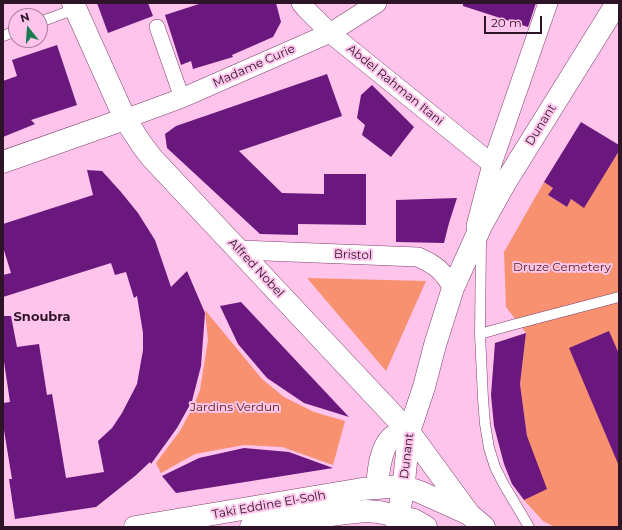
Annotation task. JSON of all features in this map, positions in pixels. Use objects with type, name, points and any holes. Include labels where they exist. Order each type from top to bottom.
[{"type":"street","name":"Abdel Rahman Itani","points":[[302,3],[330,33],[492,164]]},
{"type":"street","name":"Madame Curie","points":[[125,120],[182,98],[330,33],[377,3]]},
{"type":"street","name":"Dunant","points":[[470,251],[492,164],[548,3]]},
{"type":"street","name":"Dunant","points":[[395,523],[403,486],[409,432],[424,387],[452,288],[481,226],[505,183],[617,3]]},
{"type":"street","name":"Alfred Nobel","points":[[74,6],[125,120],[152,158],[240,250],[409,432],[477,520]]},
{"type":"street","points":[[157,27],[182,98]]},
{"type":"street","points":[[3,162],[125,120]]},
{"type":"street","name":"Bristol","points":[[240,250],[418,257],[439,268],[447,278],[452,288]]},
{"type":"street","points":[[377,488],[380,461],[386,447],[393,436],[409,432]]},
{"type":"street","points":[[403,486],[420,492],[477,520]]},
{"type":"street","name":"Taki Eddine El-Solh","points":[[135,527],[362,489],[403,486]]},
{"type":"street","name":"Taki Eddine El-Solh","points":[[251,527],[346,513],[372,512],[380,518],[395,523]]},
{"type":"street","points":[[395,523],[414,520],[426,527]]},
{"type":"lane","points":[[48,18],[74,6]]},
{"type":"lane","points":[[481,226],[480,334],[485,424],[489,448],[495,467],[502,483],[529,527]]},
{"type":"lane","points":[[480,334],[619,297]]},
{"type":"green space","name":"Druze Cemetery","points":[[619,151],[619,527],[555,527],[543,521],[524,500],[527,436],[520,384],[526,333],[506,307],[504,252],[544,182],[553,187],[549,196],[567,207],[571,199],[584,207]]},
{"type":"green space","points":[[307,278],[426,281],[386,371]]},
{"type":"green space","name":"Jardins Verdun","points":[[205,310],[262,379],[284,397],[314,412],[345,421],[333,465],[282,447],[244,445],[195,454],[161,473],[156,463],[180,431],[200,390],[208,340]]},
{"type":"building","points":[[97,3],[148,3],[153,16],[108,33]]},
{"type":"building","points":[[202,3],[276,3],[281,22],[273,37],[232,55],[233,57],[193,69],[191,61],[181,65],[165,15]]},
{"type":"building","points":[[463,3],[536,3],[528,27],[463,6]]},
{"type":"building","points":[[57,45],[77,105],[31,120],[35,124],[3,137],[3,81],[17,76],[12,60]]},
{"type":"building","points":[[327,74],[342,116],[239,151],[282,193],[324,194],[324,174],[366,174],[366,225],[298,224],[298,235],[260,234],[167,148],[165,134],[176,126]]},
{"type":"building","points":[[372,85],[414,127],[391,157],[362,135],[365,125],[357,118],[361,95]]},
{"type":"building","points":[[581,122],[619,145],[619,151],[584,208],[571,199],[567,207],[548,195],[553,188],[544,182]]},
{"type":"building","points":[[87,170],[102,171],[138,213],[155,240],[171,287],[187,271],[205,313],[201,366],[192,401],[177,428],[151,464],[150,462],[96,507],[15,519],[9,479],[12,479],[3,424],[3,403],[10,402],[3,355],[3,316],[11,316],[17,347],[39,344],[47,395],[52,394],[66,478],[104,472],[98,441],[112,428],[122,413],[137,384],[143,350],[143,333],[137,296],[134,298],[126,272],[115,275],[111,263],[3,297],[3,275],[11,273],[3,247],[3,224],[93,195]]},
{"type":"building","points":[[457,198],[444,243],[396,242],[396,200]]},
{"type":"building","points":[[241,302],[349,417],[304,403],[267,378],[238,344],[220,306]]},
{"type":"building","points":[[609,331],[619,354],[619,466],[569,348]]},
{"type":"building","points":[[526,333],[520,384],[527,436],[547,489],[524,500],[512,484],[504,464],[494,426],[491,395],[495,343]]},
{"type":"building","name":"Jardins Verdun","points":[[244,448],[289,452],[333,468],[176,493],[162,476],[199,458]]},
{"type":"district","name":"Snoubra","points":[[42,317]]}]
